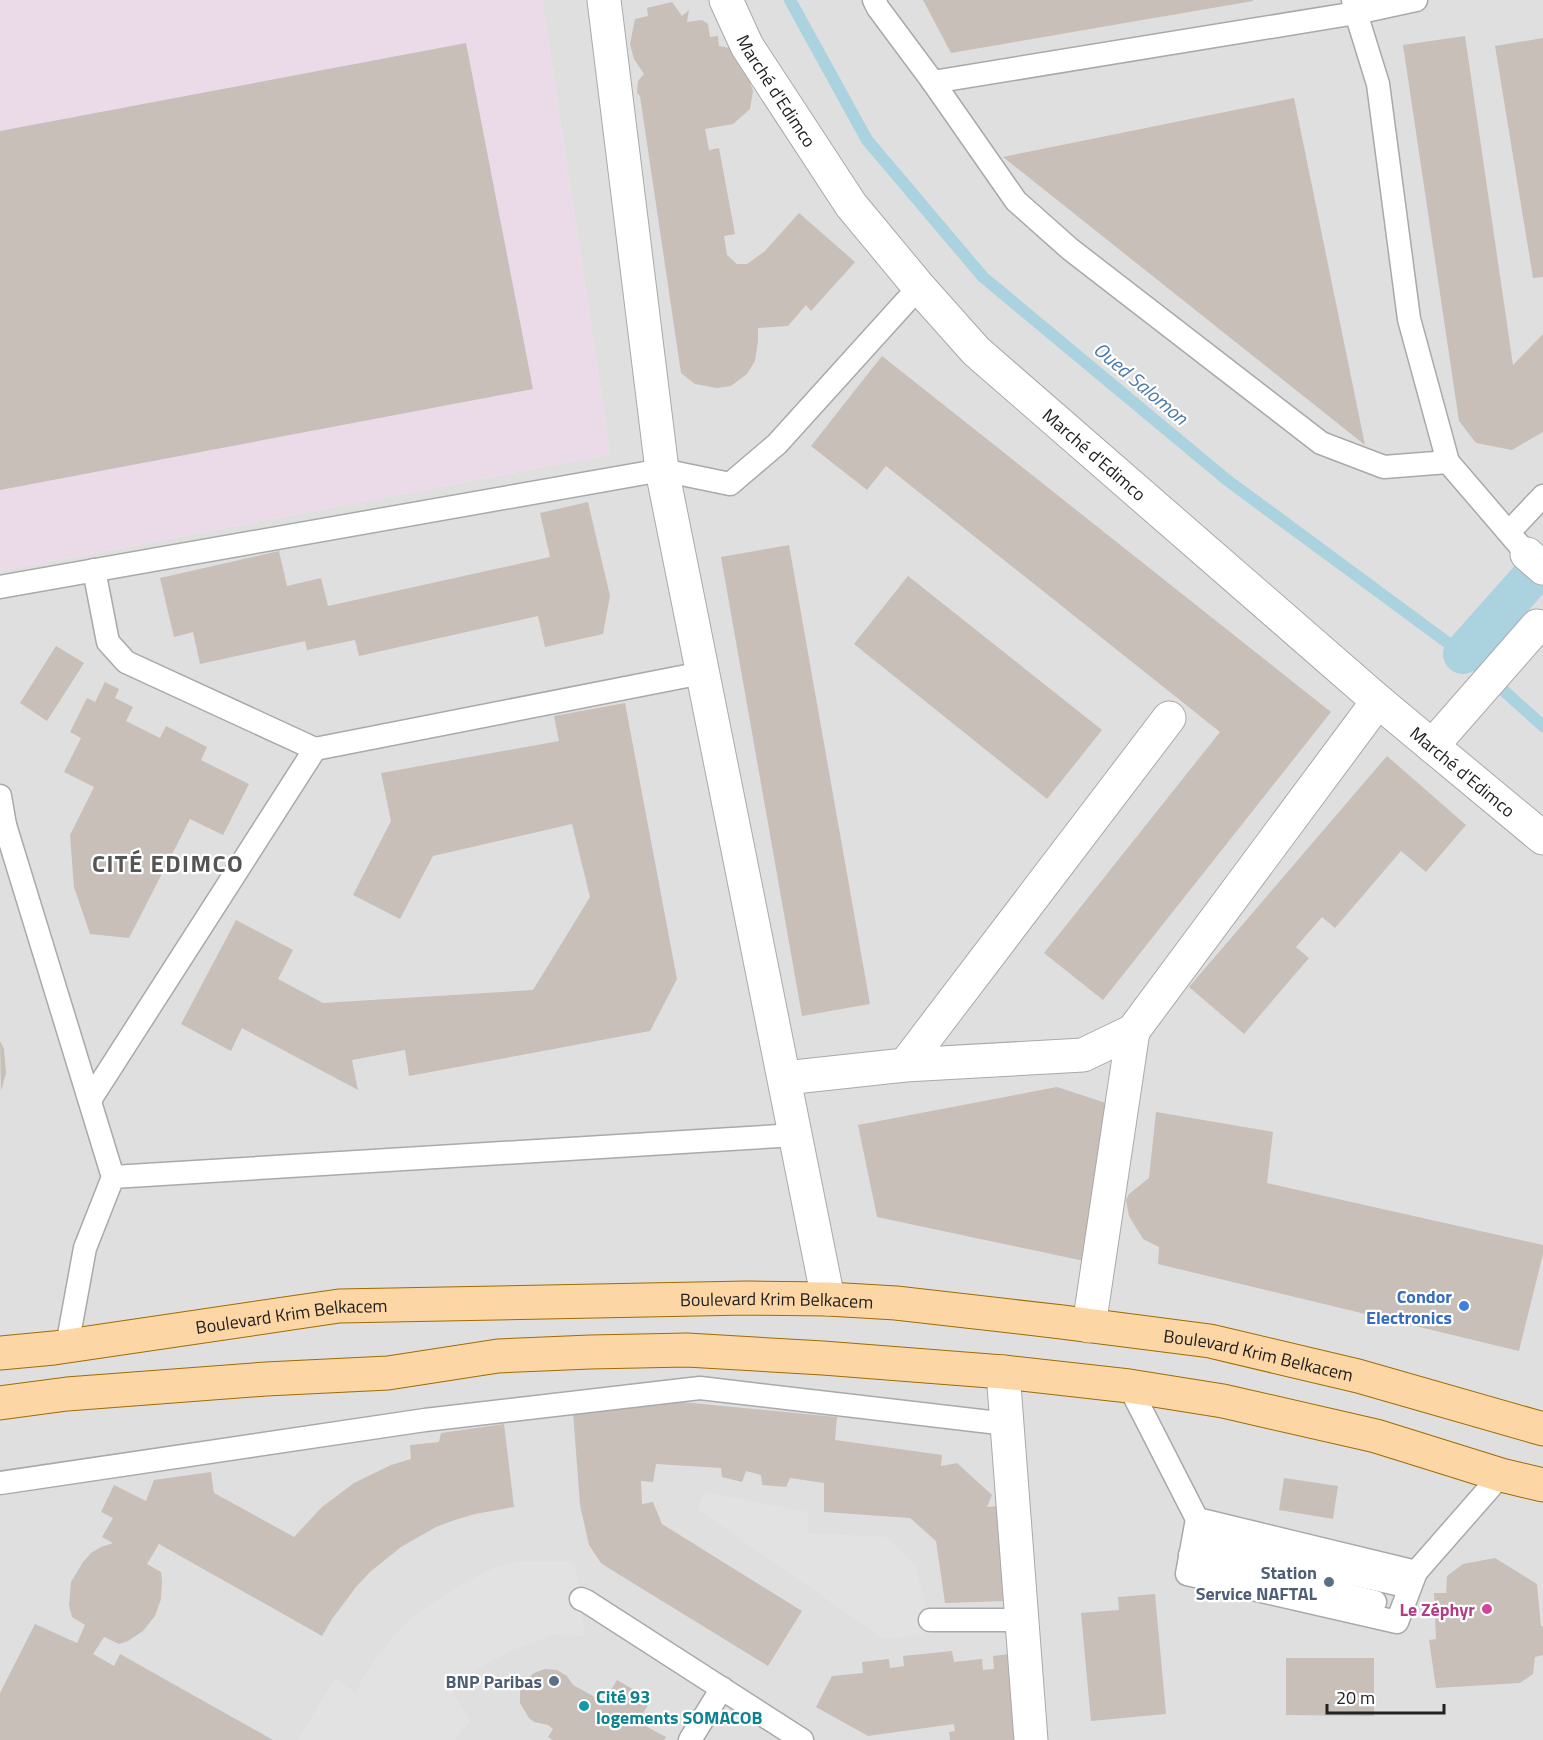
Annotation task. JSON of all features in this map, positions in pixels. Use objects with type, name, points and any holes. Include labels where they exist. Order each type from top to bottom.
[{"type":"main road","name":"Boulevard Krim Belkacem","points":[[0,1353],[68,1346],[339,1306],[747,1298],[828,1299],[896,1303],[1209,1341],[1358,1376],[1543,1429]]},
{"type":"main road","points":[[0,1403],[66,1394],[266,1379],[388,1373],[498,1356],[687,1350],[1003,1372],[1129,1386],[1223,1401],[1376,1436],[1543,1485]]},
{"type":"street","points":[[604,0],[662,470],[828,1299]]},
{"type":"street","name":"Marché d'Edimco","points":[[726,0],[747,46],[851,206],[976,351],[1378,701],[1543,838]]},
{"type":"street","points":[[1432,746],[1541,626]]},
{"type":"street","points":[[785,1078],[905,1065],[1083,1055],[1133,1031],[1378,701]]},
{"type":"street","points":[[905,1065],[1169,718]]},
{"type":"street","points":[[1089,1326],[1133,1031]]},
{"type":"street","points":[[1003,1372],[1031,1740]]},
{"type":"lane","points":[[874,0],[1016,201],[1070,249],[1321,443],[1384,467],[1448,462]]},
{"type":"lane","points":[[933,82],[1354,6],[1416,0]]},
{"type":"lane","points":[[1354,6],[1378,84],[1409,318],[1448,462],[1526,551]]},
{"type":"lane","points":[[0,587],[662,470],[730,483],[777,444],[919,287]]},
{"type":"lane","points":[[1526,551],[1543,496]]},
{"type":"lane","points":[[94,570],[108,642],[126,662],[315,749],[702,673]]},
{"type":"lane","points":[[90,1100],[315,749]]},
{"type":"lane","points":[[0,796],[3,826],[113,1176],[85,1248],[68,1346]]},
{"type":"lane","points":[[113,1176],[796,1135]]},
{"type":"lane","points":[[1129,1386],[1194,1537],[1402,1609],[1413,1580],[1501,1474]]},
{"type":"lane","points":[[0,1483],[425,1420],[700,1388],[1007,1424]]},
{"type":"lane","points":[[1194,1537],[1413,1580]]},
{"type":"lane","points":[[581,1599],[586,1600],[802,1740]]},
{"type":"lane","points":[[930,1620],[1022,1620]]},
{"type":"lane","points":[[690,1740],[722,1688]]},
{"type":"shaded area","points":[[0,0],[542,0],[610,454],[0,571]]},
{"type":"shaded area","points":[[542,0],[1543,0],[1543,1740],[0,1740],[0,571],[610,454]]},
{"type":"shaded area","points":[[705,1492],[808,1512],[808,1533],[887,1537],[915,1565],[934,1634],[884,1639],[697,1509]]},
{"type":"shaded area","points":[[517,1561],[575,1561],[585,1636],[554,1635],[510,1651],[467,1675],[452,1690],[470,1721],[455,1740],[298,1740],[335,1679],[356,1693],[377,1656],[409,1620],[450,1591],[493,1568]]},
{"type":"building","points":[[923,0],[1253,0],[1253,1],[951,53]]},
{"type":"building","points":[[672,2],[682,16],[689,10],[687,22],[702,20],[708,24],[710,37],[718,36],[719,46],[735,49],[737,62],[746,70],[753,91],[750,109],[733,124],[705,129],[709,150],[719,148],[735,234],[724,236],[727,255],[737,264],[747,264],[765,251],[799,213],[855,262],[811,311],[806,305],[788,326],[758,328],[755,361],[747,374],[731,386],[717,388],[695,384],[681,373],[640,96],[637,93],[638,81],[644,74],[634,59],[630,44],[635,19],[648,16],[647,8]]},
{"type":"building","points":[[1465,36],[1513,365],[1543,334],[1543,432],[1512,450],[1476,443],[1459,421],[1403,45]]},
{"type":"building","points":[[1543,38],[1543,277],[1533,278],[1495,46]]},
{"type":"building","points":[[466,43],[533,389],[0,490],[0,131]]},
{"type":"building","points":[[1294,98],[1365,445],[1003,157]]},
{"type":"building","points":[[882,356],[1331,712],[1103,1000],[1044,953],[1220,732],[886,466],[867,490],[811,446]]},
{"type":"building","points":[[588,502],[610,596],[603,634],[545,647],[538,616],[359,656],[355,640],[307,650],[305,641],[200,664],[193,632],[174,637],[160,578],[279,551],[287,586],[321,578],[328,606],[550,557],[540,513]]},
{"type":"building","points":[[789,545],[870,1004],[802,1016],[721,557]]},
{"type":"building","points":[[908,576],[1102,730],[1047,799],[854,644]]},
{"type":"building","points":[[56,646],[84,663],[47,721],[20,703]]},
{"type":"building","points":[[105,682],[119,689],[115,698],[133,707],[126,721],[160,738],[166,726],[207,747],[201,760],[249,784],[223,835],[190,819],[129,938],[90,934],[74,887],[70,835],[94,787],[64,772],[81,738],[70,732],[87,698],[95,702]]},
{"type":"building","points":[[625,703],[677,979],[650,1031],[409,1076],[405,1050],[352,1060],[358,1090],[242,1028],[231,1051],[181,1024],[236,920],[293,950],[278,979],[323,1003],[533,990],[590,897],[572,824],[433,856],[400,919],[353,895],[391,821],[381,773],[559,741],[554,716]]},
{"type":"building","points":[[1387,756],[1466,825],[1426,872],[1401,851],[1335,928],[1322,917],[1296,947],[1309,958],[1244,1034],[1189,987]]},
{"type":"building","points":[[0,1041],[4,1049],[6,1073],[1,1091]]},
{"type":"building","points":[[1057,1087],[1115,1106],[1089,1262],[877,1217],[858,1125]]},
{"type":"building","points":[[1156,1112],[1273,1132],[1267,1183],[1543,1245],[1543,1254],[1519,1351],[1158,1264],[1159,1247],[1143,1239],[1129,1216],[1126,1200],[1129,1194],[1149,1178]]},
{"type":"building","points":[[661,1400],[837,1417],[835,1440],[942,1455],[941,1466],[957,1463],[992,1495],[987,1507],[999,1506],[1007,1601],[945,1603],[936,1541],[910,1518],[824,1512],[824,1483],[790,1478],[786,1487],[762,1485],[761,1475],[746,1471],[742,1482],[722,1477],[721,1468],[656,1464],[653,1482],[641,1481],[642,1504],[653,1502],[662,1524],[802,1611],[768,1666],[601,1563],[589,1545],[580,1505],[573,1412],[627,1403],[659,1406]]},
{"type":"building","points":[[504,1424],[514,1507],[455,1520],[436,1527],[401,1547],[370,1572],[356,1587],[322,1636],[159,1544],[147,1564],[161,1572],[161,1599],[155,1616],[143,1631],[128,1641],[119,1644],[104,1637],[93,1654],[114,1666],[120,1654],[273,1740],[0,1740],[0,1693],[35,1624],[77,1643],[85,1625],[72,1617],[69,1605],[71,1582],[91,1553],[113,1543],[102,1537],[113,1518],[101,1512],[114,1485],[146,1501],[154,1480],[211,1472],[214,1493],[294,1537],[322,1507],[354,1483],[391,1465],[411,1459],[410,1445],[439,1442],[441,1433]]},
{"type":"building","points":[[1284,1478],[1338,1486],[1333,1519],[1279,1510]]},
{"type":"building","name":"Le Zéphyr","points":[[1495,1558],[1537,1584],[1541,1626],[1543,1626],[1543,1655],[1535,1657],[1533,1674],[1520,1683],[1436,1688],[1429,1640],[1436,1639],[1434,1593],[1446,1593],[1447,1576],[1463,1564]]},
{"type":"building","points":[[1155,1594],[1166,1714],[1091,1721],[1081,1613],[1119,1610],[1118,1597]]},
{"type":"building","points":[[952,1651],[954,1662],[982,1659],[983,1670],[994,1669],[993,1656],[1019,1653],[1028,1740],[950,1740],[949,1732],[955,1731],[954,1724],[868,1736],[816,1707],[832,1676],[863,1673],[862,1662],[889,1659],[890,1668],[904,1666],[903,1656]]},
{"type":"building","points":[[1286,1658],[1374,1658],[1374,1716],[1286,1715]]},
{"type":"building","name":"Cité 93 logements SOMACOB","points":[[545,1669],[557,1670],[567,1676],[573,1685],[604,1702],[617,1680],[651,1700],[638,1722],[666,1737],[664,1740],[553,1740],[548,1737],[553,1729],[548,1725],[534,1722],[520,1703],[520,1691],[525,1681],[534,1673]]},
{"type":"waterway","name":"Oued Salomon","points":[[790,0],[867,140],[983,277],[1227,480],[1463,654],[1543,726]]},
{"type":"waterway","points":[[1463,654],[1543,564]]},
{"type":"place","name":"Condor Electronics","points":[[1464,1306]]},
{"type":"place","name":"Station Service NAFTAL","points":[[1329,1582]]},
{"type":"place","name":"Le Zéphyr","points":[[1487,1609]]},
{"type":"place","name":"BNP Paribas","points":[[554,1681]]},
{"type":"place","name":"Cité 93 logements SOMACOB","points":[[584,1706]]},
{"type":"district","name":"CITÉ EDIMCO","points":[[168,863]]}]
